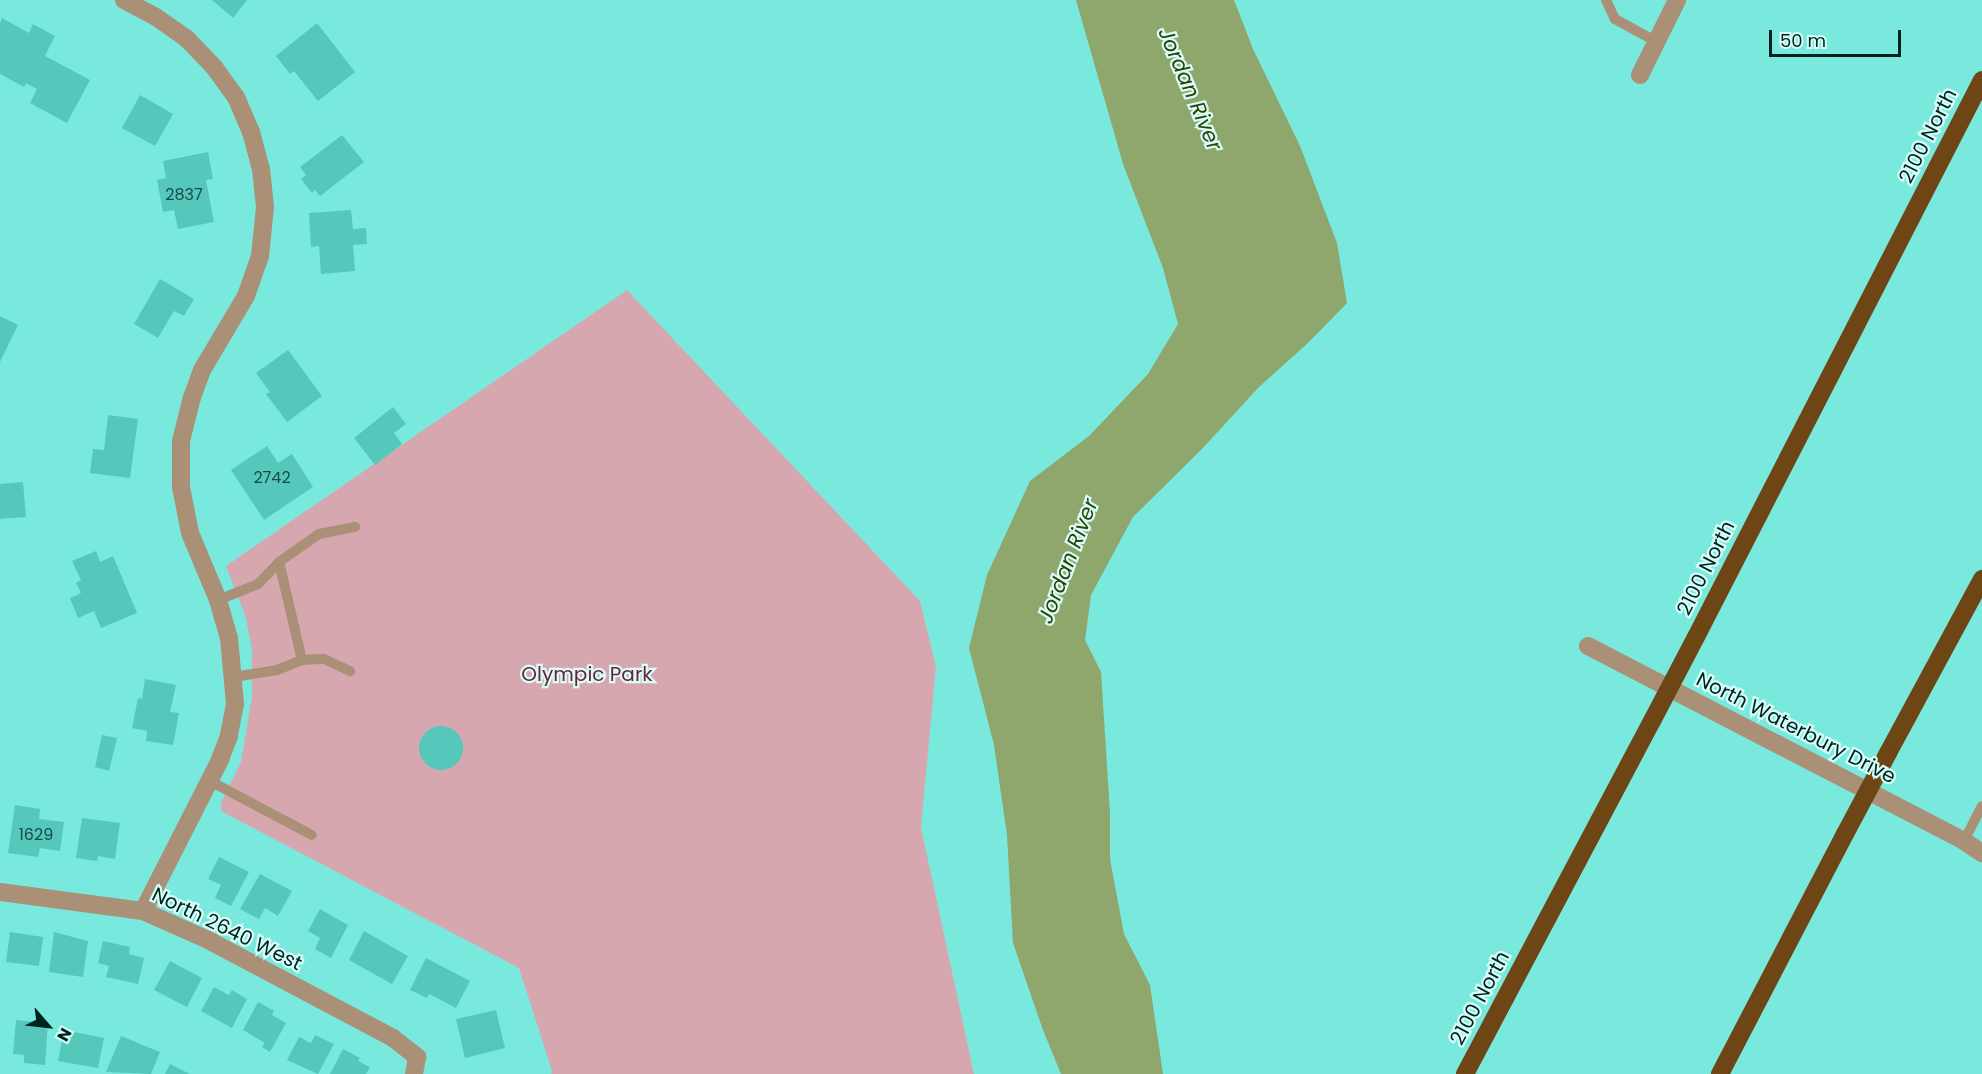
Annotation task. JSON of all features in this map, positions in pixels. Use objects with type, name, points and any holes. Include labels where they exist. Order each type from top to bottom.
[{"type":"highway","name":"2100 North","points":[[1465,1074],[1696,637],[1982,80]]},
{"type":"highway","points":[[1720,1074],[1982,579]]},
{"type":"street","points":[[124,0],[156,17],[187,39],[214,67],[236,97],[251,132],[261,168],[265,207],[260,256],[246,296],[202,370],[192,397],[181,441],[181,488],[190,533],[218,600],[229,638],[235,704],[229,736],[210,781],[143,911]]},
{"type":"street","points":[[1640,75],[1677,0]]},
{"type":"street","name":"North Waterbury Drive","points":[[1588,646],[1964,841],[1982,853]]},
{"type":"street","name":"North 2640 West","points":[[0,892],[143,911],[208,940],[393,1038],[416,1065]]},
{"type":"lane","points":[[1606,0],[1615,19],[1655,41]]},
{"type":"lane","points":[[218,600],[258,584],[279,562],[319,534],[355,527]]},
{"type":"lane","points":[[279,562],[302,660]]},
{"type":"lane","points":[[234,677],[277,670],[302,660],[324,659],[350,671]]},
{"type":"lane","points":[[210,781],[312,835]]},
{"type":"lane","points":[[1964,841],[1982,806]]},
{"type":"green space","name":"Olympic Park","points":[[627,290],[920,601],[936,667],[921,827],[974,1074],[551,1074],[552,1071],[519,968],[221,811],[221,803],[241,762],[252,696],[252,649],[245,615],[226,566]]},
{"type":"water","name":"Jordan River","points":[[1076,0],[1234,0],[1253,49],[1300,146],[1337,243],[1347,303],[1308,343],[1259,387],[1201,450],[1133,517],[1091,595],[1085,640],[1101,672],[1110,813],[1110,859],[1124,934],[1150,985],[1163,1074],[1061,1074],[1013,943],[1007,835],[994,745],[969,648],[987,575],[1030,481],[1089,436],[1148,374],[1178,324],[1163,268],[1123,164]]},
{"type":"building","points":[[212,0],[247,0],[233,18]]},
{"type":"building","points":[[2,18],[29,33],[33,24],[55,36],[45,56],[90,80],[67,123],[30,103],[37,89],[26,83],[24,87],[0,74],[0,23]]},
{"type":"building","points":[[317,23],[355,72],[318,101],[294,71],[290,74],[276,56]]},
{"type":"building","points":[[140,95],[173,114],[155,146],[122,128]]},
{"type":"building","points":[[342,135],[364,162],[320,196],[315,190],[312,193],[301,179],[306,175],[300,167]]},
{"type":"building","points":[[208,152],[213,179],[206,180],[214,222],[178,229],[174,210],[163,212],[157,180],[166,178],[163,161]]},
{"type":"building","points":[[351,210],[353,229],[366,228],[367,244],[353,245],[355,271],[321,274],[319,246],[311,247],[309,213]]},
{"type":"building","points":[[160,279],[194,299],[184,316],[174,311],[158,338],[134,324]]},
{"type":"building","points":[[0,316],[18,325],[0,362]]},
{"type":"building","points":[[288,350],[322,396],[287,422],[266,394],[270,392],[256,373]]},
{"type":"building","points":[[393,407],[406,424],[394,433],[402,444],[375,465],[354,438]]},
{"type":"building","points":[[108,415],[138,419],[130,478],[90,473],[93,449],[104,450]]},
{"type":"building","points":[[267,446],[278,463],[292,454],[313,487],[264,520],[231,470]]},
{"type":"building","points":[[23,482],[26,517],[0,519],[0,484]]},
{"type":"building","points":[[96,551],[100,562],[113,556],[137,613],[101,628],[94,611],[78,618],[70,598],[81,593],[76,583],[81,580],[72,561]]},
{"type":"building","points":[[145,679],[176,685],[170,712],[179,713],[173,745],[146,741],[147,731],[132,728],[138,698],[142,699]]},
{"type":"building","points":[[441,726],[449,727],[457,732],[462,740],[462,756],[457,764],[449,769],[441,770],[433,769],[425,764],[420,756],[419,748],[420,740],[425,732],[433,727]]},
{"type":"building","points":[[102,735],[117,738],[109,771],[95,767]]},
{"type":"building","points":[[15,805],[40,809],[39,819],[64,822],[60,851],[40,848],[38,857],[8,853]]},
{"type":"building","points":[[82,818],[120,823],[115,859],[98,856],[97,861],[76,858]]},
{"type":"building","points":[[219,857],[249,872],[231,906],[215,898],[221,885],[208,879]]},
{"type":"building","points":[[260,874],[292,891],[278,916],[265,908],[259,919],[240,909]]},
{"type":"building","points":[[320,909],[348,925],[331,958],[315,949],[320,938],[308,931]]},
{"type":"building","points":[[364,931],[408,956],[392,984],[349,960]]},
{"type":"building","points":[[10,932],[43,937],[39,966],[6,962]]},
{"type":"building","points":[[54,932],[88,941],[83,977],[49,972]]},
{"type":"building","points":[[103,941],[130,947],[129,954],[144,958],[138,984],[106,977],[109,966],[98,963]]},
{"type":"building","points":[[426,958],[470,981],[456,1008],[429,994],[427,998],[410,990]]},
{"type":"building","points":[[170,961],[202,978],[187,1007],[154,990]]},
{"type":"building","points":[[214,987],[229,995],[232,990],[247,999],[232,1028],[201,1011]]},
{"type":"building","points":[[258,1002],[274,1011],[272,1015],[286,1023],[270,1052],[262,1047],[265,1043],[243,1030]]},
{"type":"building","points":[[496,1010],[505,1048],[465,1058],[456,1019]]},
{"type":"building","points":[[16,1020],[48,1023],[45,1065],[24,1063],[24,1055],[13,1054]]},
{"type":"building","points":[[64,1030],[104,1038],[98,1068],[58,1061]]},
{"type":"building","points":[[315,1035],[334,1044],[318,1074],[287,1060],[299,1037],[311,1043]]},
{"type":"building","points":[[121,1036],[160,1052],[151,1074],[106,1072]]},
{"type":"building","points":[[343,1049],[360,1058],[358,1061],[370,1067],[366,1074],[330,1074]]},
{"type":"building","points":[[170,1064],[190,1074],[165,1074]]}]
